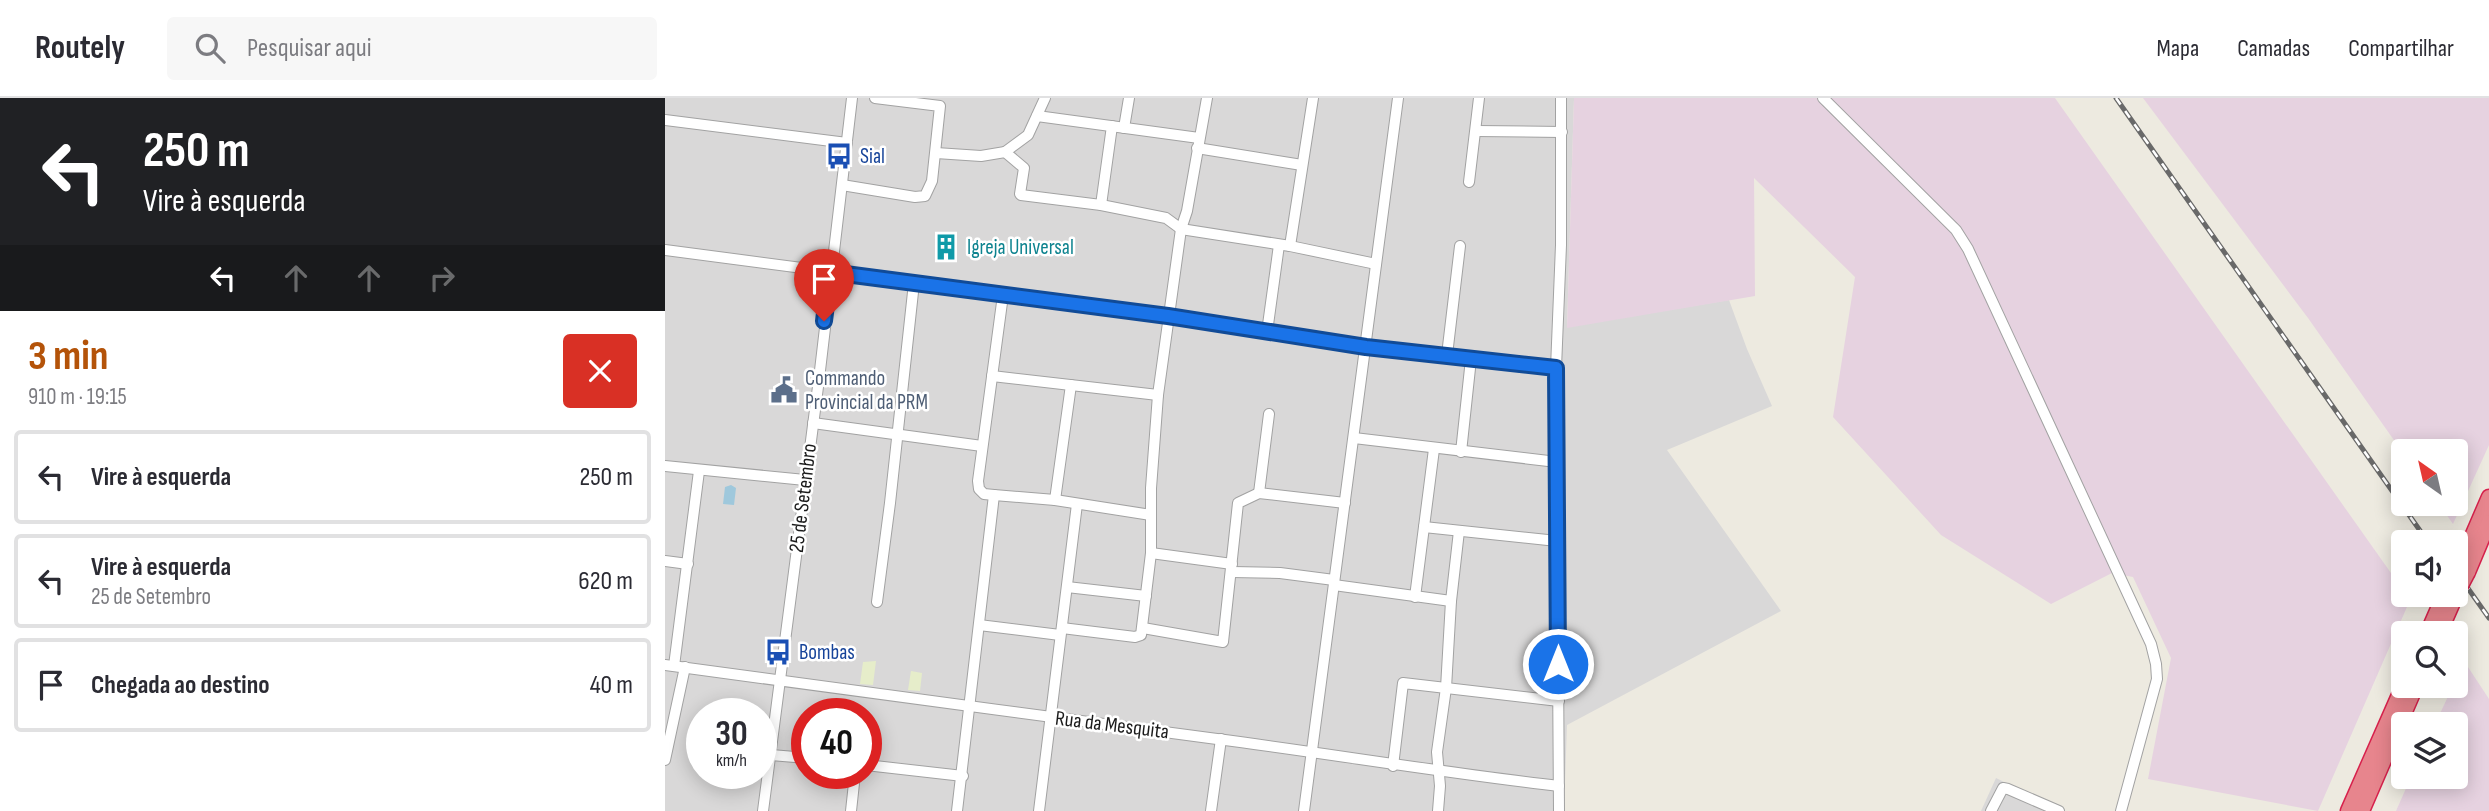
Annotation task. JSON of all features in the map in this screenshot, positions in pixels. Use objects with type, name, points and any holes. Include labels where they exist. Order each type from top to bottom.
[{"type":"highway","points":[[2468,551],[2489,497]]},
{"type":"highway","points":[[2468,557],[2489,522]]},
{"type":"highway","points":[[2348,811],[2398,698]]},
{"type":"highway","points":[[2362,811],[2411,698]]},
{"type":"street","name":"25 de Setembro","points":[[777,711],[852,98]]},
{"type":"street","points":[[842,185],[925,196],[932,181],[940,106],[875,98]]},
{"type":"street","points":[[936,153],[981,156],[1005,152],[1028,135],[1045,98]]},
{"type":"street","points":[[1124,128],[1129,98]]},
{"type":"street","points":[[979,625],[1135,637],[1141,635],[1151,553],[1151,488],[1158,395],[1181,229],[1187,211],[1207,98]]},
{"type":"street","points":[[1267,332],[1302,165],[1313,98]]},
{"type":"street","points":[[1304,811],[1398,98]]},
{"type":"street","points":[[1469,182],[1479,98]]},
{"type":"street","points":[[1559,811],[1556,368],[1561,98]]},
{"type":"street","points":[[1823,98],[1957,230],[2151,644],[2157,678],[2121,811]]},
{"type":"street","points":[[1037,116],[1124,128],[1302,165]]},
{"type":"street","points":[[665,120],[846,143]]},
{"type":"street","points":[[1101,205],[1112,126]]},
{"type":"street","points":[[1476,131],[1562,132]]},
{"type":"street","points":[[1005,152],[1024,168],[1021,195],[1101,205],[1166,218],[1181,229],[1376,264]]},
{"type":"street","points":[[1447,355],[1460,246]]},
{"type":"street","points":[[665,250],[1168,316],[1366,347],[1556,368]]},
{"type":"street","points":[[877,602],[913,283]]},
{"type":"street","points":[[1003,295],[982,446],[979,489],[984,494],[1055,500],[1151,515]]},
{"type":"street","points":[[1461,452],[1471,359]]},
{"type":"street","points":[[992,376],[1158,395]]},
{"type":"street","points":[[1055,500],[1071,385]]},
{"type":"street","points":[[1259,493],[1269,414]]},
{"type":"street","points":[[813,423],[982,446]]},
{"type":"street","points":[[1353,438],[1557,462]]},
{"type":"street","points":[[1415,597],[1434,449]]},
{"type":"street","points":[[665,466],[806,480]]},
{"type":"street","points":[[665,761],[699,471]]},
{"type":"street","points":[[1143,628],[1223,642],[1238,503],[1243,499],[1259,493],[1345,503]]},
{"type":"street","points":[[957,811],[994,495]]},
{"type":"street","points":[[1039,811],[1077,504]]},
{"type":"street","points":[[1424,527],[1557,541]]},
{"type":"street","points":[[1438,811],[1437,752],[1446,688],[1451,600],[1459,531]]},
{"type":"street","points":[[1151,553],[1415,597],[1451,600]]},
{"type":"street","points":[[665,561],[688,564]]},
{"type":"street","points":[[1067,587],[1146,596]]},
{"type":"street","name":"Rua da Mesquita","points":[[675,666],[971,708],[1221,739],[1393,766],[1559,786]]},
{"type":"street","points":[[1393,766],[1403,683],[1559,701]]},
{"type":"street","points":[[1211,811],[1221,739]]},
{"type":"street","points":[[882,767],[963,776]]},
{"type":"street","points":[[1991,811],[2003,788],[2059,811]]},
{"type":"street","name":"25 de Setembro","points":[[763,811],[766,789]]},
{"type":"street","points":[[852,811],[854,789]]},
{"type":"shaded area","points":[[665,98],[1574,98],[1567,327],[1729,300],[1772,406],[1667,450],[1781,611],[1567,725],[1564,811],[665,811]]},
{"type":"shaded area","points":[[1574,98],[2055,98],[2391,573],[2391,607],[2407,607],[2401,621],[2391,621],[2391,644],[2318,811],[2148,779],[2171,658],[2133,577],[2112,573],[2051,604],[1941,535],[1833,417],[1855,277],[1754,178],[1755,296],[1567,328]]},
{"type":"shaded area","points":[[2143,98],[2489,98],[2489,445],[2468,491],[2468,439],[2393,439],[2308,318]]},
{"type":"shaded area","points":[[2447,516],[2457,516],[2453,524]]},
{"type":"shaded area","points":[[2468,667],[2489,699],[2489,811],[2396,811],[2406,789],[2468,789],[2468,712],[2441,712],[2447,698],[2468,698]]},
{"type":"shaded area","points":[[1996,778],[2063,811],[1981,811]]},
{"type":"green space","points":[[876,661],[873,685],[860,684],[863,662]]},
{"type":"green space","points":[[911,671],[922,673],[920,691],[908,690]]},
{"type":"water","points":[[731,485],[736,488],[734,505],[723,504],[725,487]]},
{"type":"railway","points":[[2116,98],[2420,530]]},
{"type":"railway","points":[[2468,588],[2489,618]]},
{"type":"place","name":"Sial","points":[[839,156]]},
{"type":"place","name":"Igreja Universal","points":[[946,247]]},
{"type":"place","name":"Commando Provincial da PRM","points":[[784,390]]},
{"type":"place","name":"Bombas","points":[[778,652]]},
{"type":"route","points":[[824,321],[830,272],[1168,316],[1366,347],[1556,368],[1558,664]]}]
